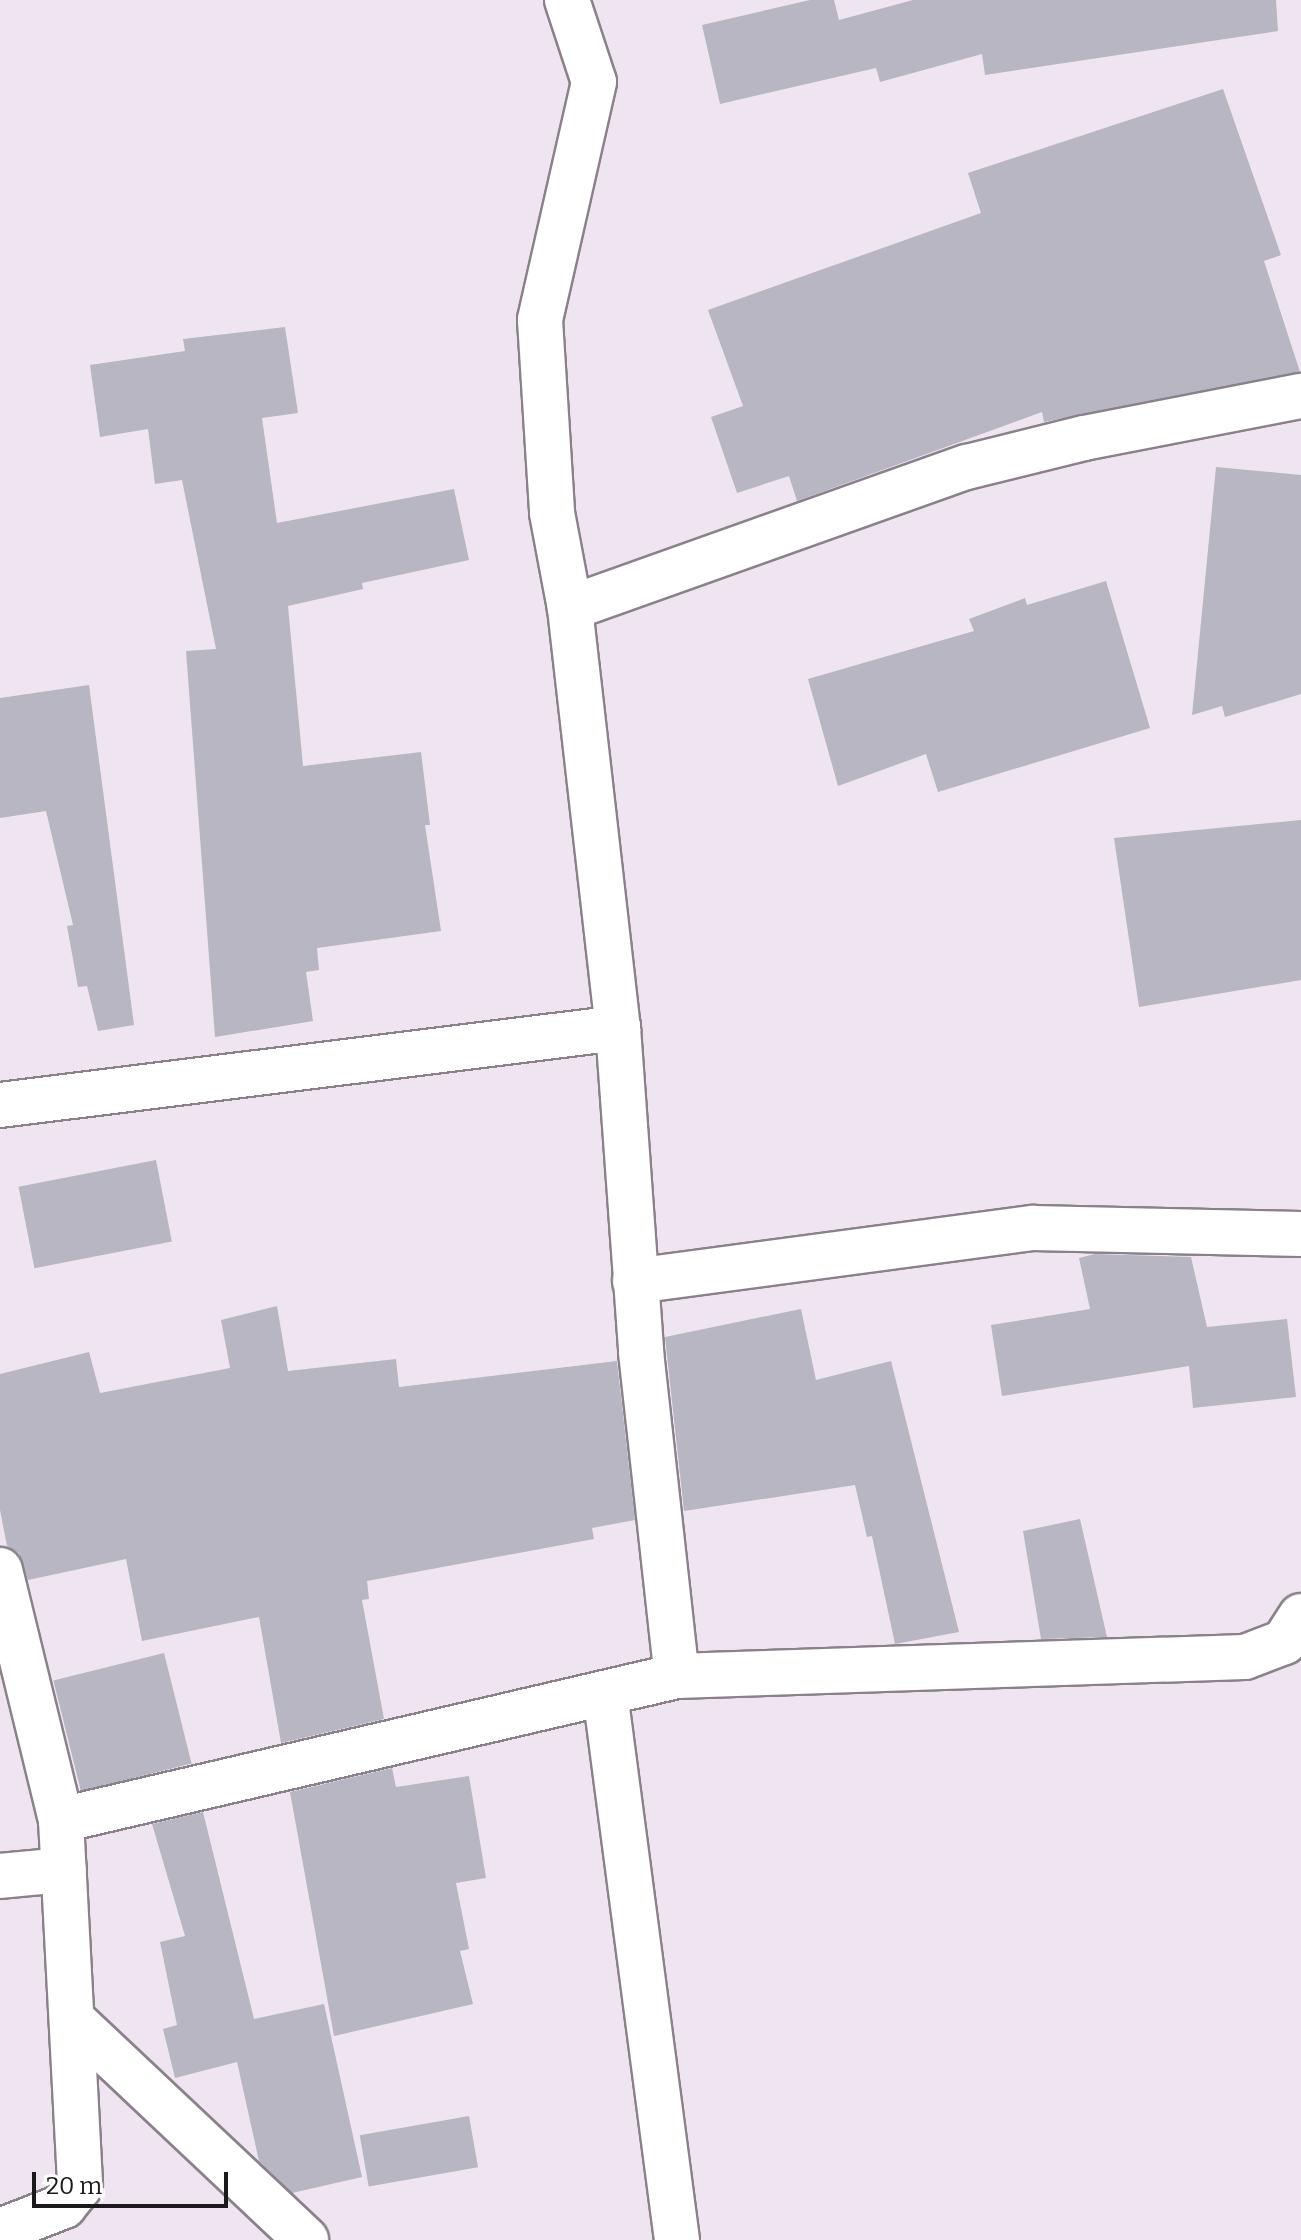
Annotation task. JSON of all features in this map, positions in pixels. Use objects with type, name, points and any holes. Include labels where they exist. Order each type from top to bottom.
[{"type":"street","points":[[567,0],[594,82],[540,320],[552,513],[570,608],[618,1028],[635,1281],[677,1676]]},
{"type":"street","points":[[570,608],[967,467],[1084,438],[1301,396]]},
{"type":"street","points":[[0,1105],[618,1028]]},
{"type":"street","points":[[635,1281],[1033,1228],[1301,1234]]},
{"type":"street","points":[[0,1570],[61,1820],[74,2021],[80,2186],[64,2206],[0,2231]]},
{"type":"street","points":[[61,1820],[677,1676],[1245,1657],[1284,1642],[1301,1616]]},
{"type":"street","points":[[605,1693],[677,2240]]},
{"type":"street","points":[[0,1876],[64,1870]]},
{"type":"street","points":[[74,2021],[306,2240]]},
{"type":"building","points":[[810,0],[834,0],[839,20],[913,0],[1276,0],[1278,31],[985,75],[982,54],[880,82],[876,68],[720,104],[702,25]]},
{"type":"building","points":[[1223,89],[1281,255],[1264,261],[1300,372],[1044,422],[1042,412],[797,501],[789,476],[737,493],[711,417],[743,406],[708,310],[981,213],[968,173]]},
{"type":"building","points":[[285,327],[298,413],[262,418],[277,523],[454,489],[469,560],[362,583],[363,589],[288,606],[303,766],[421,752],[430,825],[425,825],[441,931],[317,948],[319,970],[306,972],[313,1021],[215,1037],[186,651],[216,649],[182,480],[155,484],[148,429],[100,437],[90,365],[185,351],[183,339]]},
{"type":"building","points":[[1216,467],[1301,475],[1301,694],[1225,717],[1222,706],[1192,715]]},
{"type":"building","points":[[1106,581],[1150,728],[938,792],[926,754],[838,786],[808,679],[974,631],[969,619],[1025,598],[1027,605]]},
{"type":"building","points":[[89,685],[134,1025],[98,1031],[87,986],[78,987],[67,926],[73,925],[46,811],[0,818],[0,698]]},
{"type":"building","points":[[1301,820],[1301,980],[1139,1007],[1114,838]]},
{"type":"building","points":[[156,1160],[172,1241],[34,1268],[19,1187]]},
{"type":"building","points":[[1095,1254],[1191,1257],[1207,1327],[1287,1319],[1296,1397],[1193,1408],[1189,1366],[1002,1396],[991,1325],[1090,1309],[1079,1258]]},
{"type":"building","points":[[277,1306],[288,1371],[396,1359],[399,1387],[617,1361],[635,1520],[592,1528],[594,1539],[367,1581],[369,1599],[362,1600],[384,1719],[281,1743],[259,1617],[142,1641],[126,1559],[28,1580],[19,1553],[7,1546],[0,1510],[0,1374],[89,1352],[100,1393],[230,1368],[221,1320]]},
{"type":"building","points":[[801,1309],[816,1380],[891,1361],[959,1632],[895,1644],[872,1536],[867,1537],[855,1485],[684,1511],[665,1337]]},
{"type":"building","points":[[1080,1519],[1107,1637],[1041,1639],[1023,1531]]},
{"type":"building","points":[[164,1653],[192,1764],[81,1791],[53,1681]]},
{"type":"building","points":[[392,1768],[396,1787],[469,1776],[486,1878],[456,1883],[469,1949],[460,1951],[473,2004],[334,2036],[290,1792]]},
{"type":"building","points":[[203,1812],[254,2019],[324,2004],[362,2177],[292,2193],[259,2161],[237,2062],[175,2078],[163,2029],[177,2025],[160,1942],[185,1936],[152,1824]]},
{"type":"building","points":[[469,2116],[478,2167],[369,2186],[360,2135]]}]
